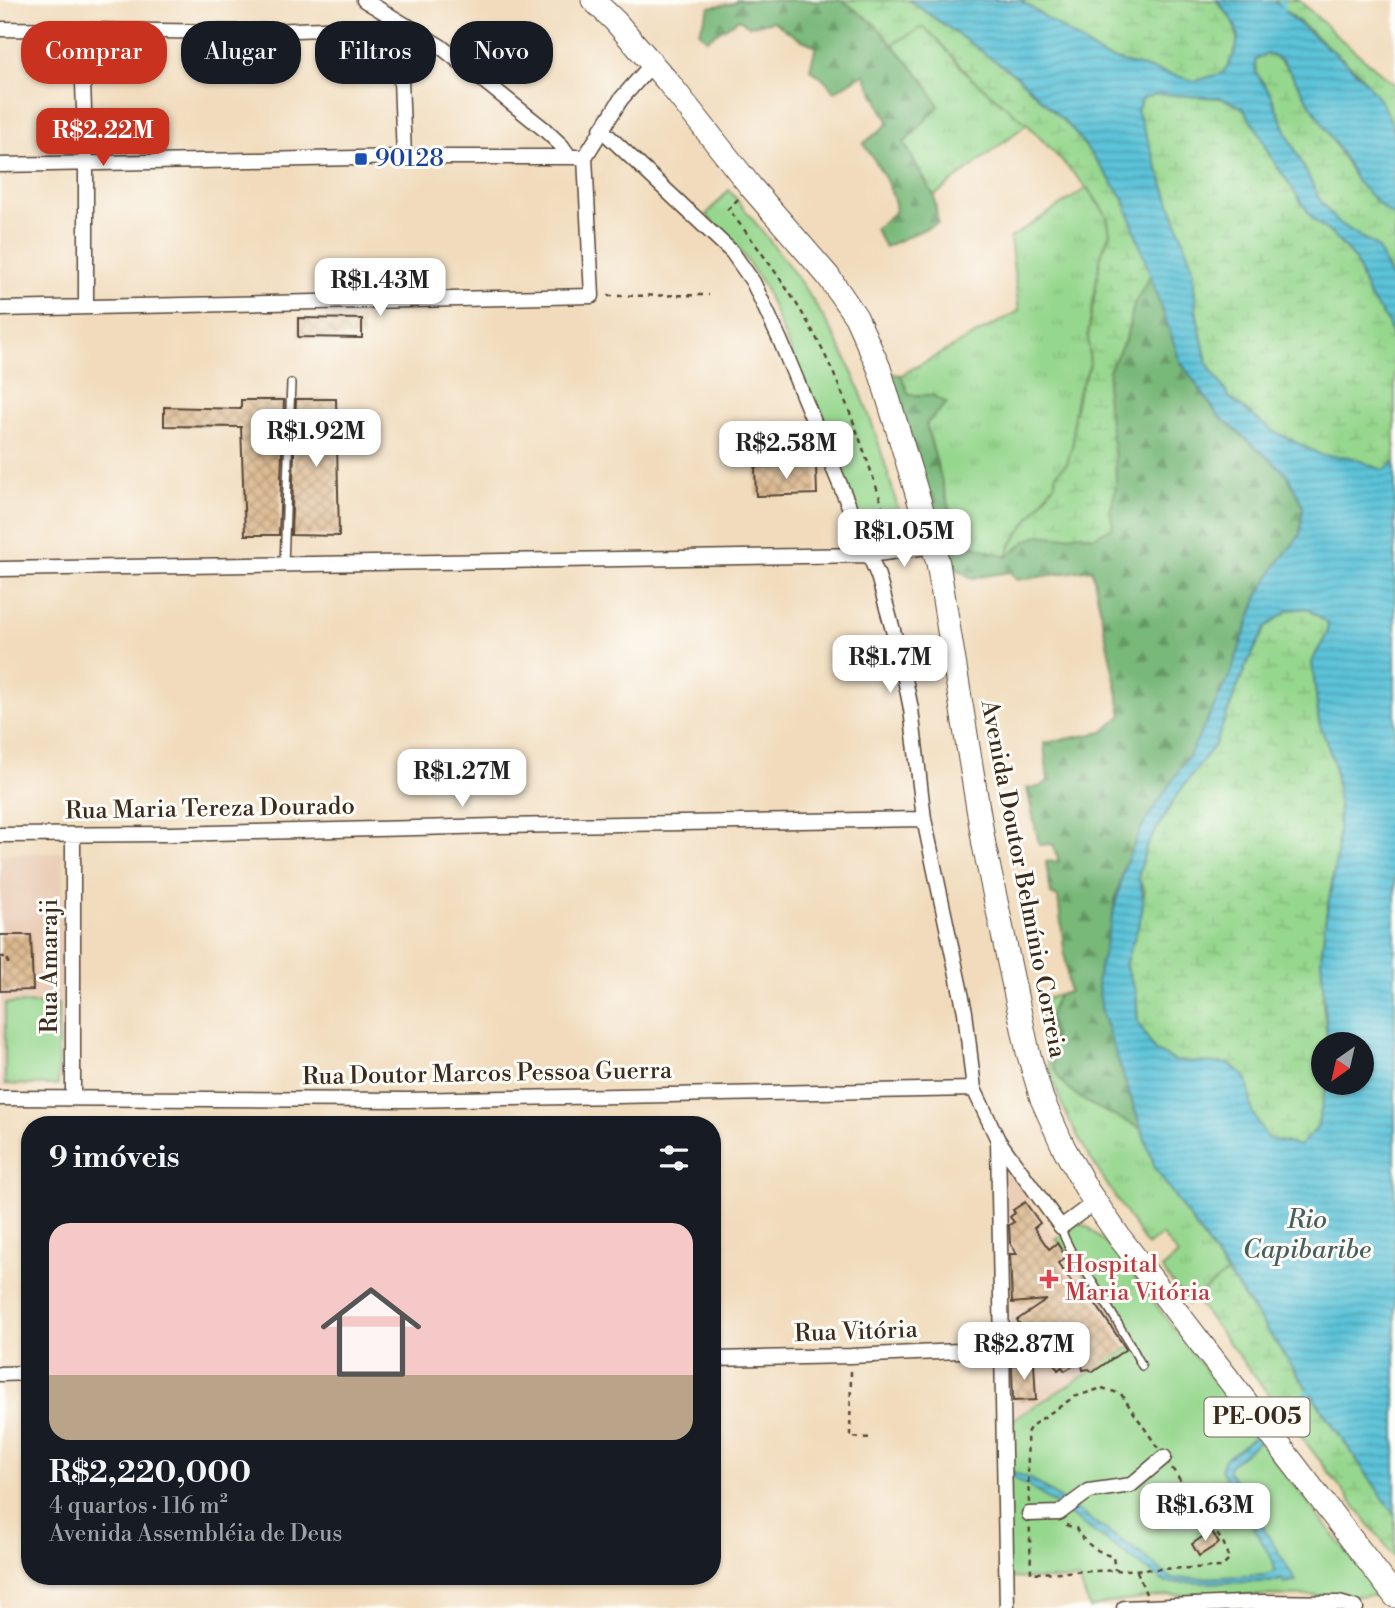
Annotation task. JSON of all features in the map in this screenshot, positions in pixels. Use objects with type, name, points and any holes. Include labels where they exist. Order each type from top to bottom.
[{"type":"main road","name":"Avenida Doutor Belmínio Correia","points":[[593,0],[615,20],[751,187],[828,276],[856,317],[879,368],[933,546],[984,845],[1028,1052],[1042,1099],[1063,1146],[1095,1202],[1120,1238],[1395,1596]]},
{"type":"street","points":[[364,0],[394,21]]},
{"type":"street","points":[[0,29],[21,29]]},
{"type":"street","points":[[167,31],[315,30]]},
{"type":"street","points":[[436,44],[544,129],[569,156]]},
{"type":"street","points":[[0,309],[592,296],[584,157],[624,94],[652,65]]},
{"type":"street","points":[[83,84],[86,307]]},
{"type":"street","points":[[403,84],[404,157]]},
{"type":"street","points":[[601,129],[732,252],[753,282],[870,555],[901,659],[911,709],[924,819],[965,1012],[974,1089],[998,1140],[1061,1227],[1095,1202]]},
{"type":"street","points":[[0,165],[404,157],[584,157]]},
{"type":"street","points":[[0,569],[870,555],[933,546]]},
{"type":"street","name":"Rua Maria Tereza Dourado","points":[[0,835],[924,819]]},
{"type":"street","name":"Rua Amaraji","points":[[73,835],[73,1097]]},
{"type":"street","name":"Rua Doutor Marcos Pessoa Guerra","points":[[0,1098],[407,1100],[974,1089]]},
{"type":"street","points":[[998,1140],[1007,1608]]},
{"type":"street","name":"Rua Vitória","points":[[721,1359],[1002,1349]]},
{"type":"street","points":[[0,1374],[21,1373]]},
{"type":"street","points":[[1004,1517],[1060,1517],[1071,1503],[1089,1492],[1131,1485],[1164,1457]]},
{"type":"street","points":[[1124,1608],[1264,1602],[1339,1603],[1356,1608]]},
{"type":"lane","points":[[284,564],[291,383]]},
{"type":"lane","points":[[1061,1227],[1065,1243],[1119,1325],[1142,1366]]},
{"type":"path","points":[[751,187],[728,209],[766,258],[822,350],[868,462],[897,552]]},
{"type":"path","points":[[592,296],[709,295]]},
{"type":"path","points":[[0,957],[8,957],[9,969]]},
{"type":"path","points":[[851,1356],[850,1437],[872,1438]]},
{"type":"path","points":[[1102,1388],[1121,1394],[1164,1457],[1224,1544],[1229,1560],[1222,1567],[1031,1573],[1032,1518],[1028,1492],[1027,1433],[1031,1426],[1074,1397],[1102,1388]]},
{"type":"path","points":[[1060,1517],[1067,1526],[1076,1528],[1079,1536],[1101,1553],[1113,1556],[1115,1570]]},
{"type":"path","points":[[1137,1570],[1151,1607]]},
{"type":"shaded area","points":[[63,852],[62,1087],[0,1087],[0,854]]},
{"type":"shaded area","name":"Hospital Maria Vitória","points":[[1007,1173],[1118,1316],[1136,1344],[1012,1417],[1009,1325],[1012,1303],[1006,1252],[1004,1174]]},
{"type":"green space","points":[[737,0],[842,0],[876,25],[925,82],[939,106],[904,143],[934,196],[938,223],[885,247],[875,229],[896,211],[895,203],[884,176],[863,144],[889,123],[864,74],[834,92],[826,81],[810,69],[816,46],[798,38],[773,21],[749,26],[739,19],[707,39],[699,32],[710,7],[734,3]]},
{"type":"green space","points":[[842,0],[909,0],[920,7],[1018,77],[1074,131],[1123,197],[1151,274],[1134,304],[1126,338],[1109,370],[1106,396],[1116,486],[1110,511],[1113,527],[1094,537],[1082,534],[1060,537],[1039,535],[1026,541],[1007,557],[1011,545],[1055,483],[1056,474],[1067,464],[1073,443],[1078,393],[1090,365],[1088,335],[1101,255],[1110,233],[1107,216],[1091,192],[1027,124],[969,76],[923,27],[892,44],[876,25]]},
{"type":"green space","points":[[1020,0],[1216,0],[1236,25],[1238,52],[1223,73],[1196,81],[1104,57]]},
{"type":"green space","points":[[1274,0],[1299,0],[1395,85],[1395,132],[1360,74]]},
{"type":"green space","points":[[923,27],[969,76],[1027,124],[934,196],[904,143],[925,82],[892,44]]},
{"type":"green space","points":[[1267,53],[1292,73],[1357,180],[1381,206],[1395,216],[1395,286],[1377,247],[1336,221],[1320,200],[1270,93],[1256,73],[1255,60]]},
{"type":"green space","points":[[1157,94],[1221,98],[1242,107],[1269,154],[1313,219],[1335,237],[1355,260],[1368,295],[1388,322],[1395,349],[1395,462],[1383,471],[1350,457],[1321,455],[1271,430],[1230,398],[1207,363],[1196,311],[1193,268],[1137,110],[1143,97]]},
{"type":"green space","points":[[1087,188],[1107,216],[1110,233],[1101,255],[1088,335],[1090,365],[1078,393],[1073,443],[1067,465],[1056,474],[1055,483],[1011,545],[1007,557],[958,541],[926,424],[946,403],[932,395],[909,395],[901,375],[1019,311],[1010,238]]},
{"type":"green space","points":[[729,190],[808,293],[847,361],[880,449],[907,539],[903,542],[871,546],[764,286],[738,247],[706,215]]},
{"type":"green space","points":[[1151,274],[1180,361],[1218,415],[1287,474],[1303,506],[1300,535],[1277,564],[1258,596],[1230,675],[1191,752],[1125,865],[1115,900],[1102,1013],[1141,1128],[1098,1109],[1071,1091],[1054,1067],[1051,1052],[1054,1036],[1050,1026],[1050,1014],[1059,995],[1069,992],[1058,897],[1051,894],[1046,862],[1059,861],[1053,844],[1039,845],[1027,788],[1039,787],[1048,781],[1044,743],[1103,732],[1122,715],[1092,569],[1017,580],[1010,572],[972,578],[951,566],[891,373],[901,375],[909,395],[932,395],[947,403],[926,424],[958,541],[1007,557],[1026,541],[1039,535],[1060,537],[1113,527],[1110,511],[1116,486],[1106,396],[1109,370],[1126,338],[1134,304]]},
{"type":"green space","points":[[1307,608],[1328,624],[1327,634],[1312,661],[1319,722],[1334,763],[1339,804],[1337,856],[1325,922],[1323,1005],[1326,1032],[1311,1032],[1311,1096],[1324,1096],[1317,1128],[1299,1146],[1267,1138],[1252,1112],[1247,1079],[1231,1064],[1175,1061],[1154,1050],[1138,1022],[1136,992],[1125,965],[1145,891],[1138,878],[1146,847],[1177,795],[1215,744],[1246,666],[1266,626],[1289,610]]},
{"type":"green space","points":[[1059,995],[1051,1017],[1051,1053],[1092,1105],[1141,1128],[1155,1168],[1227,1273],[1188,1304],[1162,1269],[1178,1255],[1162,1235],[1147,1246],[1087,1152],[1057,1092],[1047,1059],[1037,1002]]},
{"type":"green space","points":[[5,1003],[58,1004],[58,1085],[5,1084]]},
{"type":"green space","points":[[1077,1222],[1088,1227],[1119,1256],[1263,1446],[1382,1596],[1169,1595],[1090,1608],[1079,1580],[1005,1578],[1004,1425],[1135,1344],[1118,1316],[1056,1239]]},
{"type":"green space","points":[[1227,1273],[1395,1515],[1395,1558],[1194,1298]]},
{"type":"water","name":"Rio Capibaribe","points":[[909,0],[1020,0],[1104,57],[1196,81],[1223,73],[1235,52],[1238,35],[1231,19],[1216,0],[1274,0],[1358,74],[1385,109],[1394,130],[1395,216],[1385,210],[1356,181],[1283,61],[1267,53],[1255,60],[1256,73],[1270,93],[1320,200],[1336,221],[1377,247],[1395,286],[1395,349],[1388,322],[1368,295],[1355,260],[1335,237],[1313,219],[1269,154],[1242,107],[1221,98],[1157,94],[1143,98],[1137,110],[1193,268],[1196,311],[1207,363],[1230,398],[1271,430],[1321,455],[1350,457],[1383,470],[1395,462],[1395,1515],[1155,1168],[1102,1013],[1097,979],[1125,865],[1142,827],[1191,752],[1230,675],[1258,596],[1277,564],[1300,535],[1303,506],[1287,474],[1218,415],[1180,361],[1123,197],[1074,131],[1018,77]],"holes":[[[1307,608],[1328,624],[1327,634],[1312,661],[1319,722],[1334,763],[1339,804],[1337,856],[1321,960],[1327,1032],[1374,1032],[1374,1096],[1324,1096],[1317,1128],[1299,1146],[1267,1138],[1252,1112],[1247,1079],[1230,1064],[1175,1061],[1154,1050],[1138,1022],[1136,992],[1125,965],[1142,911],[1142,889],[1138,878],[1146,847],[1177,795],[1215,744],[1246,666],[1266,627],[1289,610]]]},
{"type":"water","points":[[1256,1436],[1260,1441],[1232,1463],[1228,1470],[1296,1581],[1285,1583],[1280,1579],[1277,1582],[1166,1583],[1036,1491],[1007,1474],[1007,1469],[1034,1481],[1141,1554],[1172,1579],[1266,1575],[1275,1571],[1273,1561],[1221,1470],[1225,1459]]},
{"type":"building","points":[[298,318],[362,319],[362,338],[298,337]]},
{"type":"building","points":[[296,399],[336,399],[339,536],[291,535]]},
{"type":"building","points":[[241,400],[284,400],[279,535],[245,535],[241,427],[164,426],[164,407],[241,409]]},
{"type":"building","points":[[816,466],[817,494],[756,496],[755,467]]},
{"type":"building","points":[[0,935],[31,935],[33,990],[0,991]]},
{"type":"building","points":[[1025,1202],[1040,1223],[1034,1228],[1049,1249],[1057,1243],[1066,1257],[1058,1263],[1083,1298],[1089,1294],[1126,1349],[1093,1372],[1089,1369],[1083,1370],[1081,1361],[1065,1371],[1062,1367],[1058,1370],[1032,1328],[1032,1343],[1017,1320],[1047,1300],[1012,1303],[1010,1254],[1017,1254],[1010,1243],[1009,1225],[1014,1222],[1010,1217],[1015,1213],[1013,1210]]},
{"type":"building","points":[[1034,1363],[1036,1400],[1013,1401],[1012,1365]]},
{"type":"building","points":[[1211,1531],[1219,1543],[1199,1556],[1192,1544]]},
{"type":"waterway","points":[[1281,12],[1282,0]]},
{"type":"waterway","points":[[1291,1408],[1313,1387]]},
{"type":"place","name":"90128","points":[[361,159]]},
{"type":"place","name":"Hospital Maria Vitória","points":[[1049,1279]]}]
